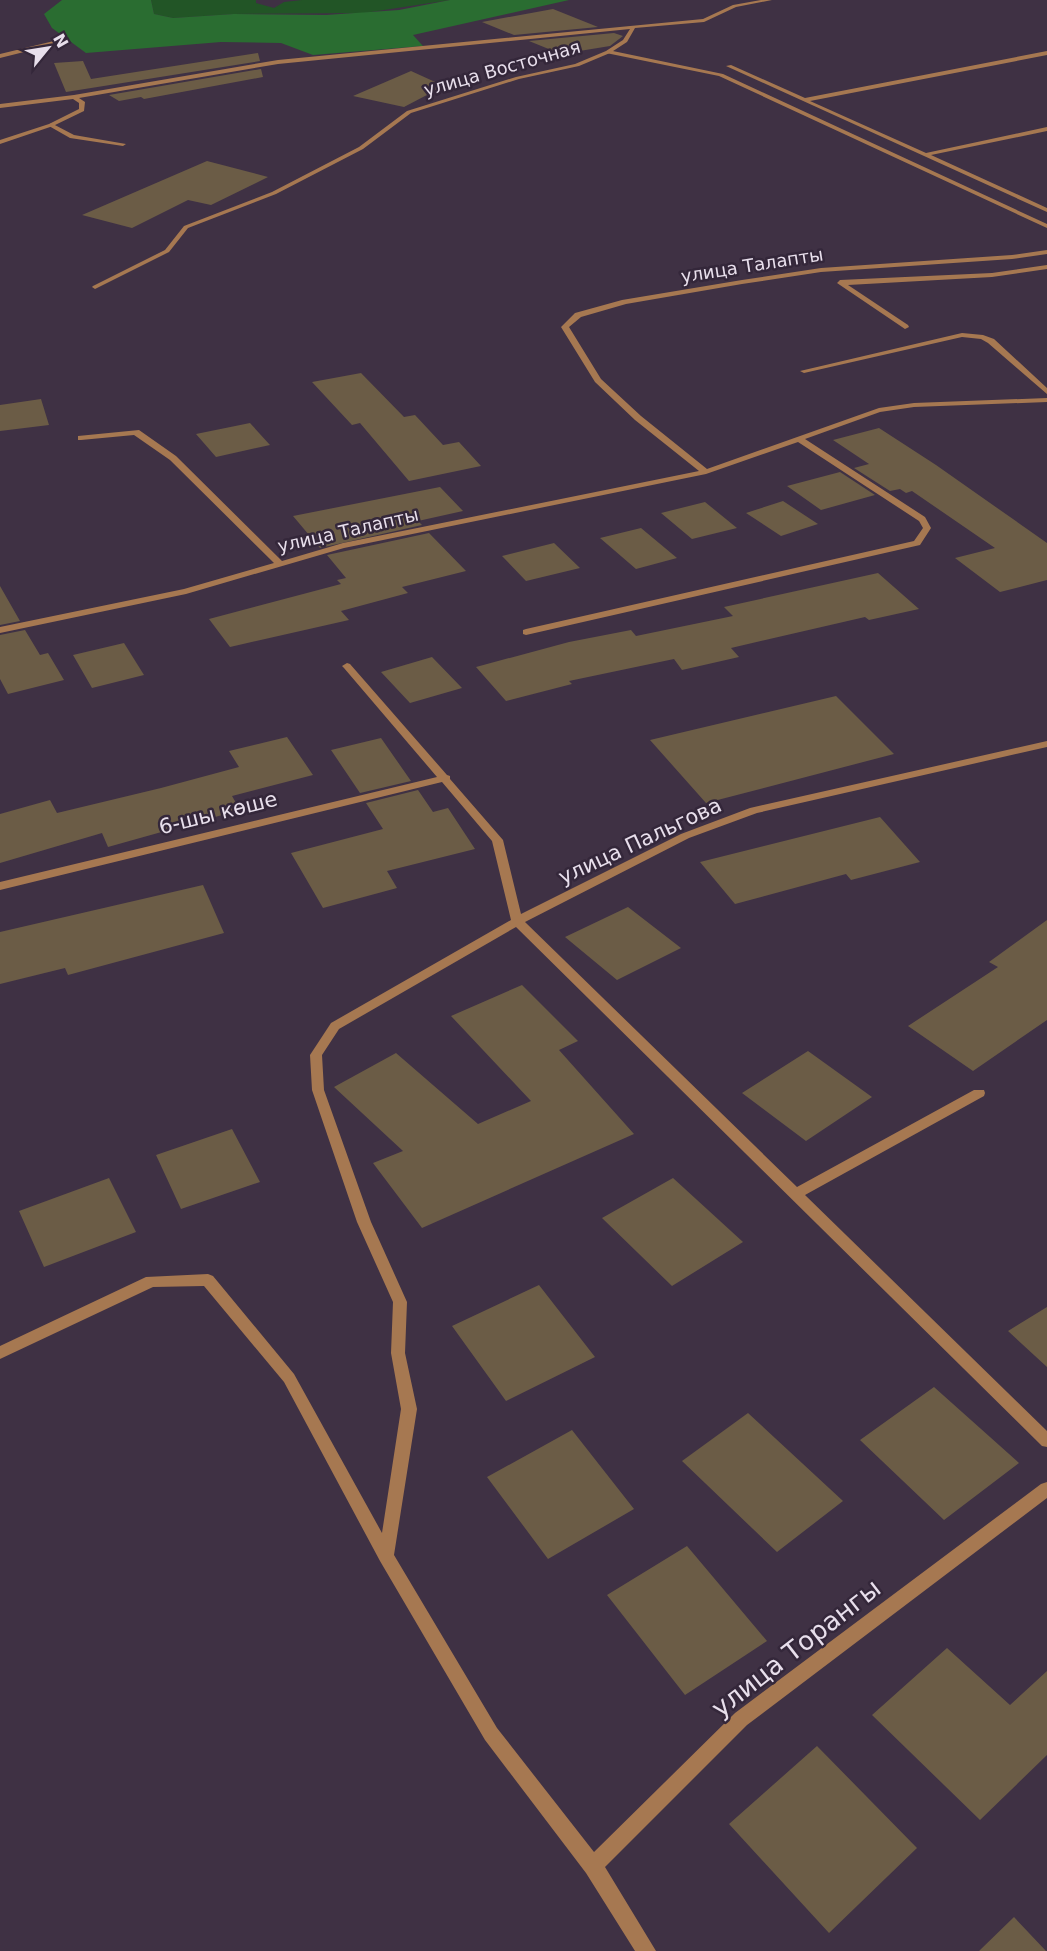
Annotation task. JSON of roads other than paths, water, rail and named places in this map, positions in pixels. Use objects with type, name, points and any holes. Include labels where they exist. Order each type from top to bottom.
[{"type":"street","points":[[0,106],[74,98],[300,60],[704,20],[735,6],[770,0]]},
{"type":"street","name":"улица Восточная","points":[[95,287],[167,250],[186,226],[274,193],[361,148],[410,112],[518,78],[577,65],[608,52],[625,41],[633,28]]},
{"type":"street","points":[[0,56],[58,42]]},
{"type":"street","points":[[608,52],[728,78],[1047,225]]},
{"type":"street","points":[[804,100],[1047,53]]},
{"type":"street","points":[[729,66],[1047,210]]},
{"type":"street","points":[[0,142],[51,125],[82,110],[82,102],[74,98]]},
{"type":"street","points":[[51,125],[72,137],[123,144]]},
{"type":"street","points":[[924,155],[1047,129]]},
{"type":"street","name":"улица Талапты","points":[[706,472],[639,418],[598,380],[565,327],[578,315],[625,302],[821,270],[1012,257],[1047,252]]},
{"type":"street","points":[[840,283],[993,275],[1047,267]]},
{"type":"street","points":[[821,270],[905,327]]},
{"type":"street","points":[[804,371],[962,335],[983,337],[1047,392]]},
{"type":"street","name":"улица Талапты","points":[[0,630],[159,598],[279,563],[403,533],[706,472],[861,414],[914,405],[1047,400]]},
{"type":"street","points":[[81,438],[136,432],[173,458],[279,563]]},
{"type":"street","points":[[526,633],[917,543],[927,528],[922,519],[797,438]]},
{"type":"street","points":[[347,666],[446,778],[497,840],[518,921],[1047,1441]]},
{"type":"street","name":"улица Пальгова","points":[[386,1556],[409,1409],[398,1353],[400,1302],[364,1222],[318,1090],[316,1055],[334,1026],[518,921],[685,836],[754,810],[1047,744]]},
{"type":"street","name":"6-шы көше","points":[[0,886],[446,778]]},
{"type":"street","points":[[796,1194],[979,1093]]},
{"type":"street","points":[[0,1353],[151,1281],[208,1280],[289,1378],[386,1556],[491,1734],[593,1866],[646,1951]]},
{"type":"street","name":"улица Торангы","points":[[593,1866],[741,1719],[1047,1490]]}]
